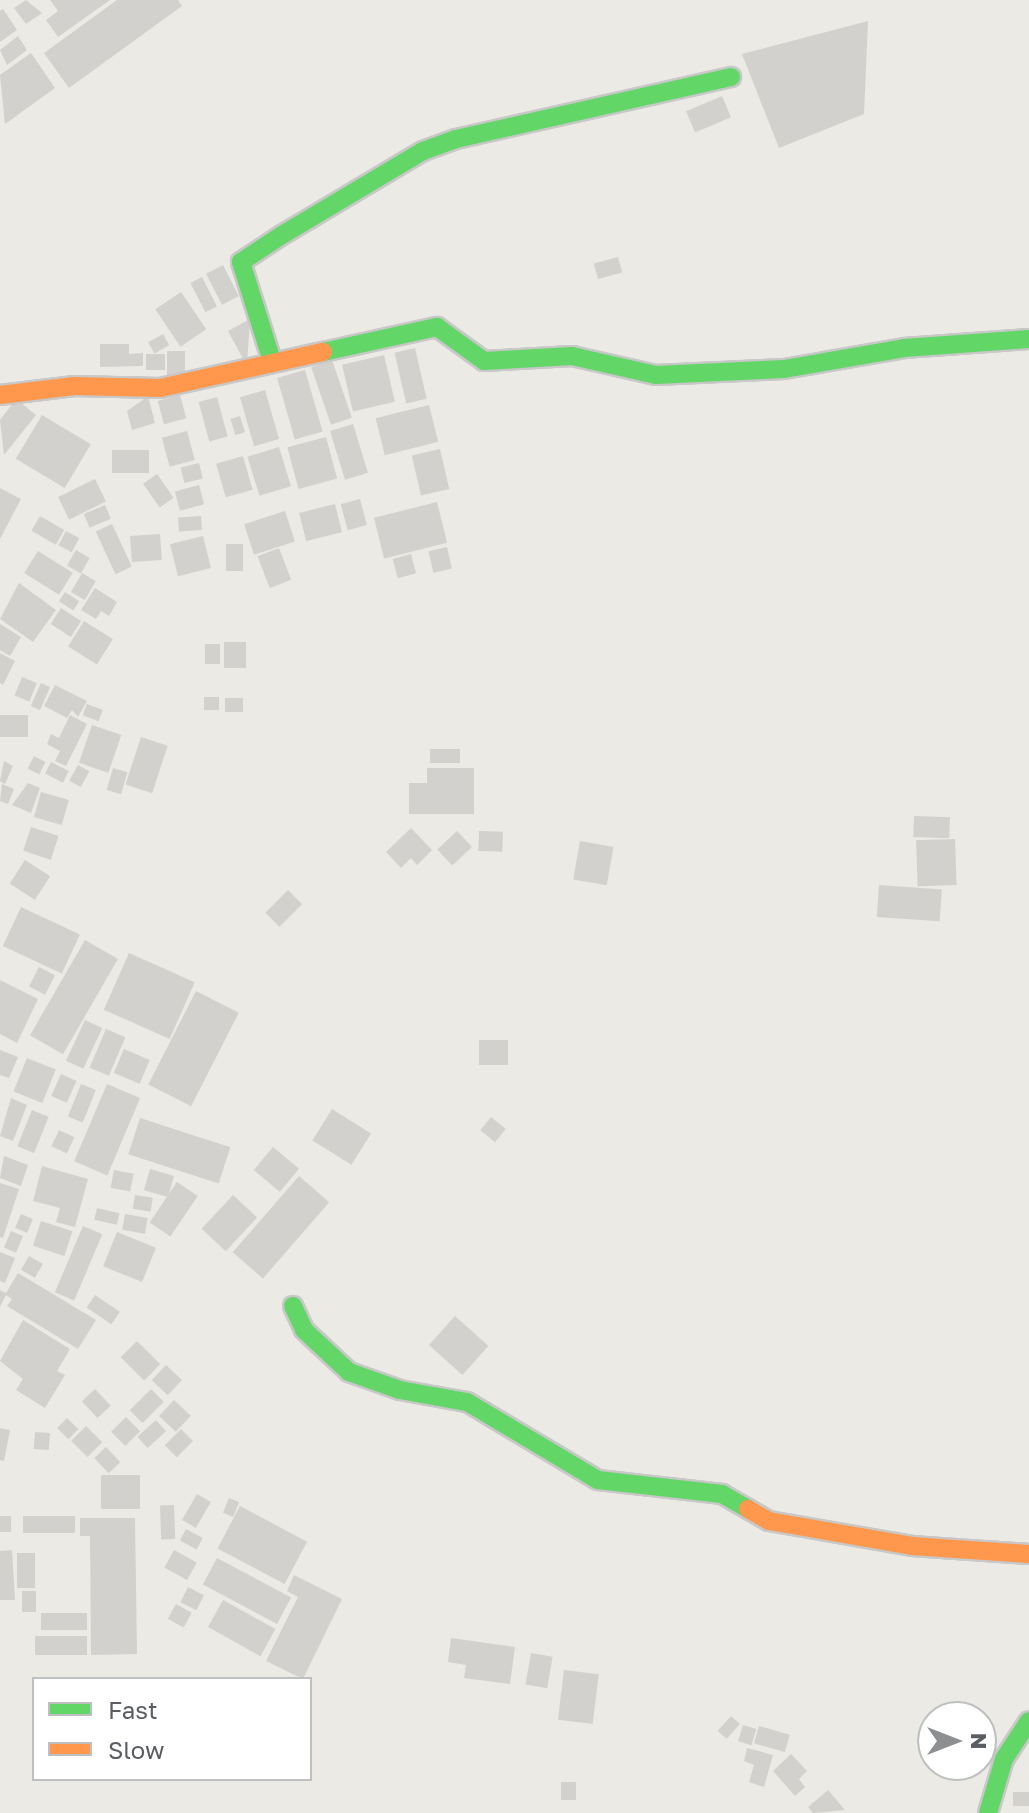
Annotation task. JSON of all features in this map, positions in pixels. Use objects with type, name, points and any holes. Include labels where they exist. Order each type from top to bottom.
[{"type":"street","points":[[272,361],[241,262],[282,235],[423,151],[456,139],[731,77]]},
{"type":"street","points":[[0,395],[74,386],[160,388],[437,327],[484,361],[572,356],[656,375],[784,369],[904,348],[1029,339]]},
{"type":"street","points":[[293,1306],[304,1330],[349,1372],[400,1390],[467,1402],[598,1480],[722,1494],[769,1521],[912,1546],[1029,1554]]},
{"type":"street","points":[[988,1813],[1004,1759],[1029,1721]]},
{"type":"building","points":[[26,0],[42,13],[26,24],[14,8]]},
{"type":"building","points":[[50,0],[110,0],[58,37],[46,20],[58,11]]},
{"type":"building","points":[[117,0],[178,0],[182,6],[69,88],[44,53]]},
{"type":"building","points":[[3,9],[17,30],[0,42],[0,11]]},
{"type":"building","points":[[868,21],[864,114],[779,148],[742,54]]},
{"type":"building","points":[[18,36],[27,50],[7,65],[0,50]]},
{"type":"building","points":[[31,53],[55,88],[5,124],[0,75]]},
{"type":"building","points":[[722,96],[731,117],[695,132],[686,111]]},
{"type":"building","points":[[618,257],[622,272],[598,279],[594,263]]},
{"type":"building","points":[[223,265],[239,296],[222,305],[206,274]]},
{"type":"building","points":[[202,277],[217,306],[205,312],[190,283]]},
{"type":"building","points":[[181,292],[206,329],[180,347],[155,309]]},
{"type":"building","points":[[250,319],[247,366],[228,331]]},
{"type":"building","points":[[163,334],[169,345],[154,354],[148,342]]},
{"type":"building","points":[[100,344],[129,344],[129,354],[143,353],[143,366],[100,367]]},
{"type":"building","points":[[415,348],[427,399],[406,403],[395,353]]},
{"type":"building","points":[[167,351],[185,351],[185,375],[167,375]]},
{"type":"building","points":[[146,354],[165,354],[165,370],[146,370]]},
{"type":"building","points":[[384,355],[395,402],[353,411],[342,365]]},
{"type":"building","points":[[332,360],[352,418],[331,425],[311,367]]},
{"type":"building","points":[[305,370],[323,432],[295,440],[277,378]]},
{"type":"building","points":[[265,390],[279,439],[254,446],[240,397]]},
{"type":"building","points":[[180,395],[186,418],[164,424],[158,401]]},
{"type":"building","points":[[148,396],[155,423],[132,430],[127,411]]},
{"type":"building","points":[[217,397],[228,437],[209,442],[199,402]]},
{"type":"building","points":[[16,399],[36,415],[4,455],[0,420]]},
{"type":"building","points":[[429,405],[438,442],[385,455],[376,418]]},
{"type":"building","points":[[42,415],[91,444],[65,488],[16,459]]},
{"type":"building","points":[[240,416],[245,432],[235,435],[230,419]]},
{"type":"building","points":[[353,424],[368,473],[345,480],[330,431]]},
{"type":"building","points":[[187,431],[195,460],[170,467],[162,438]]},
{"type":"building","points":[[326,437],[337,479],[298,489],[287,447]]},
{"type":"building","points":[[279,447],[291,486],[259,496],[247,457]]},
{"type":"building","points":[[440,449],[449,489],[421,495],[412,456]]},
{"type":"building","points":[[112,450],[149,450],[149,473],[112,473]]},
{"type":"building","points":[[243,456],[253,490],[226,497],[216,464]]},
{"type":"building","points":[[199,463],[203,479],[184,483],[181,468]]},
{"type":"building","points":[[157,474],[174,498],[160,508],[143,484]]},
{"type":"building","points":[[95,479],[106,501],[69,519],[58,497]]},
{"type":"building","points":[[199,485],[204,504],[180,511],[175,491]]},
{"type":"building","points":[[0,488],[21,499],[0,539]]},
{"type":"building","points":[[360,499],[367,525],[348,530],[341,504]]},
{"type":"building","points":[[437,502],[447,543],[384,558],[374,518]]},
{"type":"building","points":[[335,504],[342,532],[306,541],[299,513]]},
{"type":"building","points":[[105,505],[111,519],[90,528],[84,514]]},
{"type":"building","points":[[285,511],[295,541],[254,555],[244,524]]},
{"type":"building","points":[[40,516],[64,530],[56,545],[32,531]]},
{"type":"building","points":[[201,516],[202,530],[179,532],[178,518]]},
{"type":"building","points":[[112,524],[132,567],[116,574],[96,532]]},
{"type":"building","points":[[66,531],[79,538],[72,552],[58,545]]},
{"type":"building","points":[[160,534],[162,560],[132,562],[130,536]]},
{"type":"building","points":[[203,536],[211,568],[178,576],[170,544]]},
{"type":"building","points":[[226,544],[243,544],[243,571],[226,571]]},
{"type":"building","points":[[447,547],[452,568],[433,573],[428,551]]},
{"type":"building","points":[[279,548],[291,580],[270,588],[258,556]]},
{"type":"building","points":[[76,550],[90,558],[81,574],[67,566]]},
{"type":"building","points":[[38,551],[73,573],[59,595],[24,573]]},
{"type":"building","points":[[411,554],[416,573],[398,578],[393,559]]},
{"type":"building","points":[[82,573],[96,581],[85,600],[71,592]]},
{"type":"building","points":[[19,583],[56,610],[33,642],[0,619]]},
{"type":"building","points":[[95,588],[117,602],[109,616],[101,611],[96,619],[81,610]]},
{"type":"building","points":[[65,592],[79,601],[73,610],[59,601]]},
{"type":"building","points":[[61,608],[81,621],[71,637],[51,624]]},
{"type":"building","points":[[84,621],[113,639],[97,664],[68,646]]},
{"type":"building","points":[[0,624],[21,637],[10,656],[0,650]]},
{"type":"building","points":[[224,642],[246,642],[246,668],[224,668]]},
{"type":"building","points":[[205,644],[220,644],[220,664],[205,664]]},
{"type":"building","points":[[0,653],[15,661],[3,685],[0,683]]},
{"type":"building","points":[[22,677],[37,683],[29,702],[15,696]]},
{"type":"building","points":[[41,683],[50,687],[40,710],[31,706]]},
{"type":"building","points":[[55,685],[87,701],[78,717],[72,710],[67,718],[44,706]]},
{"type":"building","points":[[204,697],[219,697],[219,710],[204,710]]},
{"type":"building","points":[[225,698],[243,698],[243,712],[225,712]]},
{"type":"building","points":[[87,704],[103,710],[99,721],[83,715]]},
{"type":"building","points":[[0,715],[28,715],[28,737],[0,737]]},
{"type":"building","points":[[70,715],[87,724],[66,766],[55,761],[60,751],[47,744],[51,734],[59,738]]},
{"type":"building","points":[[92,725],[121,735],[108,773],[79,763]]},
{"type":"building","points":[[141,737],[168,746],[152,793],[126,785]]},
{"type":"building","points":[[430,749],[460,749],[460,763],[430,763]]},
{"type":"building","points":[[34,756],[46,762],[39,774],[28,768]]},
{"type":"building","points":[[4,761],[13,766],[5,784],[0,781]]},
{"type":"building","points":[[51,762],[69,771],[63,783],[45,774]]},
{"type":"building","points":[[78,765],[89,771],[81,787],[69,781]]},
{"type":"building","points":[[113,768],[127,772],[121,794],[107,790]]},
{"type":"building","points":[[427,768],[474,768],[474,814],[409,814],[409,783],[427,783]]},
{"type":"building","points":[[28,783],[40,788],[31,813],[12,805]]},
{"type":"building","points":[[2,784],[14,789],[8,804],[0,801]]},
{"type":"building","points":[[41,792],[69,800],[62,825],[34,817]]},
{"type":"building","points":[[914,816],[950,817],[949,838],[913,837]]},
{"type":"building","points":[[31,827],[59,836],[51,860],[23,851]]},
{"type":"building","points":[[411,828],[432,850],[417,865],[411,858],[401,868],[386,852]]},
{"type":"building","points":[[457,831],[472,847],[452,866],[437,849]]},
{"type":"building","points":[[479,831],[503,832],[502,852],[478,851]]},
{"type":"building","points":[[955,839],[957,885],[918,886],[916,840]]},
{"type":"building","points":[[580,841],[613,847],[607,885],[573,879]]},
{"type":"building","points":[[25,860],[50,876],[35,900],[10,883]]},
{"type":"building","points":[[879,885],[942,889],[940,921],[877,917]]},
{"type":"building","points":[[288,890],[302,904],[280,927],[265,913]]},
{"type":"building","points":[[21,907],[80,934],[62,973],[3,946]]},
{"type":"building","points":[[85,940],[118,959],[63,1054],[30,1035]]},
{"type":"building","points":[[129,953],[195,982],[170,1039],[104,1010]]},
{"type":"building","points":[[39,967],[55,975],[45,995],[29,987]]},
{"type":"building","points":[[0,980],[38,999],[17,1043],[0,1034]]},
{"type":"building","points":[[196,991],[239,1013],[191,1106],[148,1085]]},
{"type":"building","points":[[85,1020],[102,1028],[83,1069],[66,1061]]},
{"type":"building","points":[[106,1029],[125,1037],[109,1076],[90,1068]]},
{"type":"building","points":[[479,1040],[508,1040],[508,1065],[479,1065]]},
{"type":"building","points":[[124,1049],[150,1060],[140,1084],[114,1073]]},
{"type":"building","points":[[0,1050],[18,1057],[9,1078],[0,1075]]},
{"type":"building","points":[[27,1058],[56,1070],[42,1103],[14,1091]]},
{"type":"building","points":[[61,1074],[77,1081],[67,1103],[51,1096]]},
{"type":"building","points":[[81,1084],[96,1090],[83,1122],[68,1116]]},
{"type":"building","points":[[107,1084],[140,1098],[107,1175],[74,1161]]},
{"type":"building","points":[[11,1098],[27,1105],[13,1141],[0,1136]]},
{"type":"building","points":[[332,1109],[371,1133],[351,1165],[312,1140]]},
{"type":"building","points":[[32,1110],[49,1117],[34,1153],[17,1146]]},
{"type":"building","points":[[491,1117],[506,1129],[495,1142],[480,1130]]},
{"type":"building","points":[[140,1118],[230,1147],[219,1183],[128,1154]]},
{"type":"building","points":[[59,1130],[74,1137],[67,1153],[51,1146]]},
{"type":"building","points":[[273,1147],[299,1169],[280,1192],[254,1170]]},
{"type":"building","points":[[4,1156],[28,1165],[21,1186],[0,1178]]},
{"type":"building","points":[[42,1166],[88,1179],[75,1227],[56,1222],[60,1208],[33,1201]]},
{"type":"building","points":[[150,1169],[174,1176],[168,1197],[144,1190]]},
{"type":"building","points":[[114,1170],[134,1174],[130,1191],[111,1188]]},
{"type":"building","points":[[299,1176],[329,1202],[263,1278],[233,1252]]},
{"type":"building","points":[[177,1182],[198,1196],[170,1237],[150,1223]]},
{"type":"building","points":[[0,1183],[19,1189],[3,1238],[0,1237]]},
{"type":"building","points":[[135,1195],[153,1198],[151,1212],[133,1209]]},
{"type":"building","points":[[233,1195],[257,1218],[226,1251],[202,1229]]},
{"type":"building","points":[[97,1208],[119,1213],[117,1225],[94,1220]]},
{"type":"building","points":[[21,1214],[33,1219],[27,1233],[15,1228]]},
{"type":"building","points":[[125,1214],[148,1218],[145,1234],[122,1230]]},
{"type":"building","points":[[41,1221],[72,1231],[64,1256],[33,1246]]},
{"type":"building","points":[[83,1226],[102,1234],[74,1300],[55,1292]]},
{"type":"building","points":[[11,1231],[23,1236],[16,1253],[4,1248]]},
{"type":"building","points":[[117,1232],[156,1248],[142,1282],[103,1266]]},
{"type":"building","points":[[0,1252],[15,1258],[5,1283],[0,1281]]},
{"type":"building","points":[[29,1256],[43,1264],[35,1278],[21,1270]]},
{"type":"building","points":[[18,1273],[96,1320],[78,1349],[7,1306],[12,1299],[6,1295],[0,1307],[0,1290],[6,1293]]},
{"type":"building","points":[[95,1295],[120,1312],[111,1324],[87,1307]]},
{"type":"building","points":[[455,1316],[488,1346],[462,1375],[429,1345]]},
{"type":"building","points":[[23,1320],[70,1349],[57,1371],[65,1375],[45,1408],[16,1390],[23,1379],[0,1361]]},
{"type":"building","points":[[137,1341],[160,1364],[144,1381],[121,1357]]},
{"type":"building","points":[[166,1365],[182,1380],[168,1395],[152,1380]]},
{"type":"building","points":[[95,1389],[111,1406],[98,1418],[82,1401]]},
{"type":"building","points":[[151,1389],[164,1402],[143,1423],[130,1410]]},
{"type":"building","points":[[174,1400],[191,1416],[176,1432],[159,1416]]},
{"type":"building","points":[[126,1417],[140,1431],[125,1446],[111,1432]]},
{"type":"building","points":[[67,1418],[78,1429],[68,1439],[57,1428]]},
{"type":"building","points":[[156,1420],[166,1431],[147,1448],[137,1437]]},
{"type":"building","points":[[86,1426],[102,1442],[87,1457],[71,1441]]},
{"type":"building","points":[[0,1428],[10,1430],[4,1461],[0,1460]]},
{"type":"building","points":[[181,1429],[193,1441],[177,1457],[165,1445]]},
{"type":"building","points":[[35,1432],[50,1433],[49,1450],[34,1449]]},
{"type":"building","points":[[106,1447],[120,1462],[109,1473],[94,1458]]},
{"type":"building","points":[[101,1475],[140,1475],[140,1509],[101,1509]]},
{"type":"building","points":[[197,1494],[211,1502],[196,1528],[182,1520]]},
{"type":"building","points":[[229,1498],[239,1502],[233,1517],[223,1513]]},
{"type":"building","points":[[160,1505],[174,1505],[175,1539],[161,1539]]},
{"type":"building","points":[[240,1506],[307,1542],[285,1584],[217,1548]]},
{"type":"building","points":[[0,1516],[11,1516],[11,1532],[0,1532]]},
{"type":"building","points":[[23,1516],[75,1516],[75,1533],[23,1533]]},
{"type":"building","points":[[80,1518],[135,1518],[137,1654],[91,1655],[90,1536],[80,1536]]},
{"type":"building","points":[[186,1529],[203,1538],[197,1549],[180,1540]]},
{"type":"building","points":[[12,1550],[15,1600],[0,1600],[0,1551]]},
{"type":"building","points":[[174,1550],[197,1563],[187,1580],[164,1567]]},
{"type":"building","points":[[17,1553],[35,1553],[35,1588],[17,1588]]},
{"type":"building","points":[[217,1558],[291,1597],[277,1624],[203,1584]]},
{"type":"building","points":[[294,1575],[342,1599],[304,1677],[266,1661],[298,1597],[287,1591]]},
{"type":"building","points":[[188,1587],[204,1595],[196,1610],[180,1602]]},
{"type":"building","points":[[22,1591],[36,1591],[36,1612],[22,1612]]},
{"type":"building","points":[[223,1600],[275,1629],[260,1656],[208,1627]]},
{"type":"building","points":[[176,1604],[192,1613],[184,1628],[168,1619]]},
{"type":"building","points":[[41,1613],[87,1613],[87,1630],[41,1630]]},
{"type":"building","points":[[35,1636],[87,1636],[87,1655],[35,1655]]},
{"type":"building","points":[[451,1638],[515,1647],[510,1684],[464,1678],[466,1665],[448,1662]]},
{"type":"building","points":[[531,1653],[553,1657],[547,1688],[525,1685]]},
{"type":"building","points":[[564,1670],[599,1674],[593,1724],[558,1720]]},
{"type":"building","points":[[731,1716],[740,1724],[727,1739],[718,1731]]},
{"type":"building","points":[[743,1725],[756,1729],[751,1745],[738,1741]]},
{"type":"building","points":[[759,1726],[790,1735],[785,1752],[754,1743]]},
{"type":"building","points":[[747,1748],[773,1755],[764,1787],[749,1782],[754,1765],[744,1761]]},
{"type":"building","points":[[791,1754],[807,1771],[799,1779],[805,1787],[795,1796],[773,1771]]},
{"type":"building","points":[[561,1782],[576,1782],[576,1800],[561,1800]]},
{"type":"building","points":[[828,1790],[845,1810],[813,1813],[808,1807]]},
{"type":"building","points":[[1013,1792],[1029,1792],[1029,1806],[1013,1806]]},
{"type":"traffic: fast","points":[[272,361],[241,262],[282,235],[423,151],[456,139],[731,77]]},
{"type":"traffic: fast","points":[[323,352],[437,327],[484,361],[572,356],[656,375],[784,369],[904,348],[1029,339]]},
{"type":"traffic: fast","points":[[293,1306],[304,1330],[349,1372],[400,1390],[467,1402],[598,1480],[722,1494],[748,1509]]},
{"type":"traffic: fast","points":[[988,1813],[1004,1759],[1029,1721]]},
{"type":"traffic: slow","points":[[0,395],[74,386],[160,388],[323,352]]},
{"type":"traffic: slow","points":[[748,1509],[769,1521],[912,1546],[1029,1554]]}]
